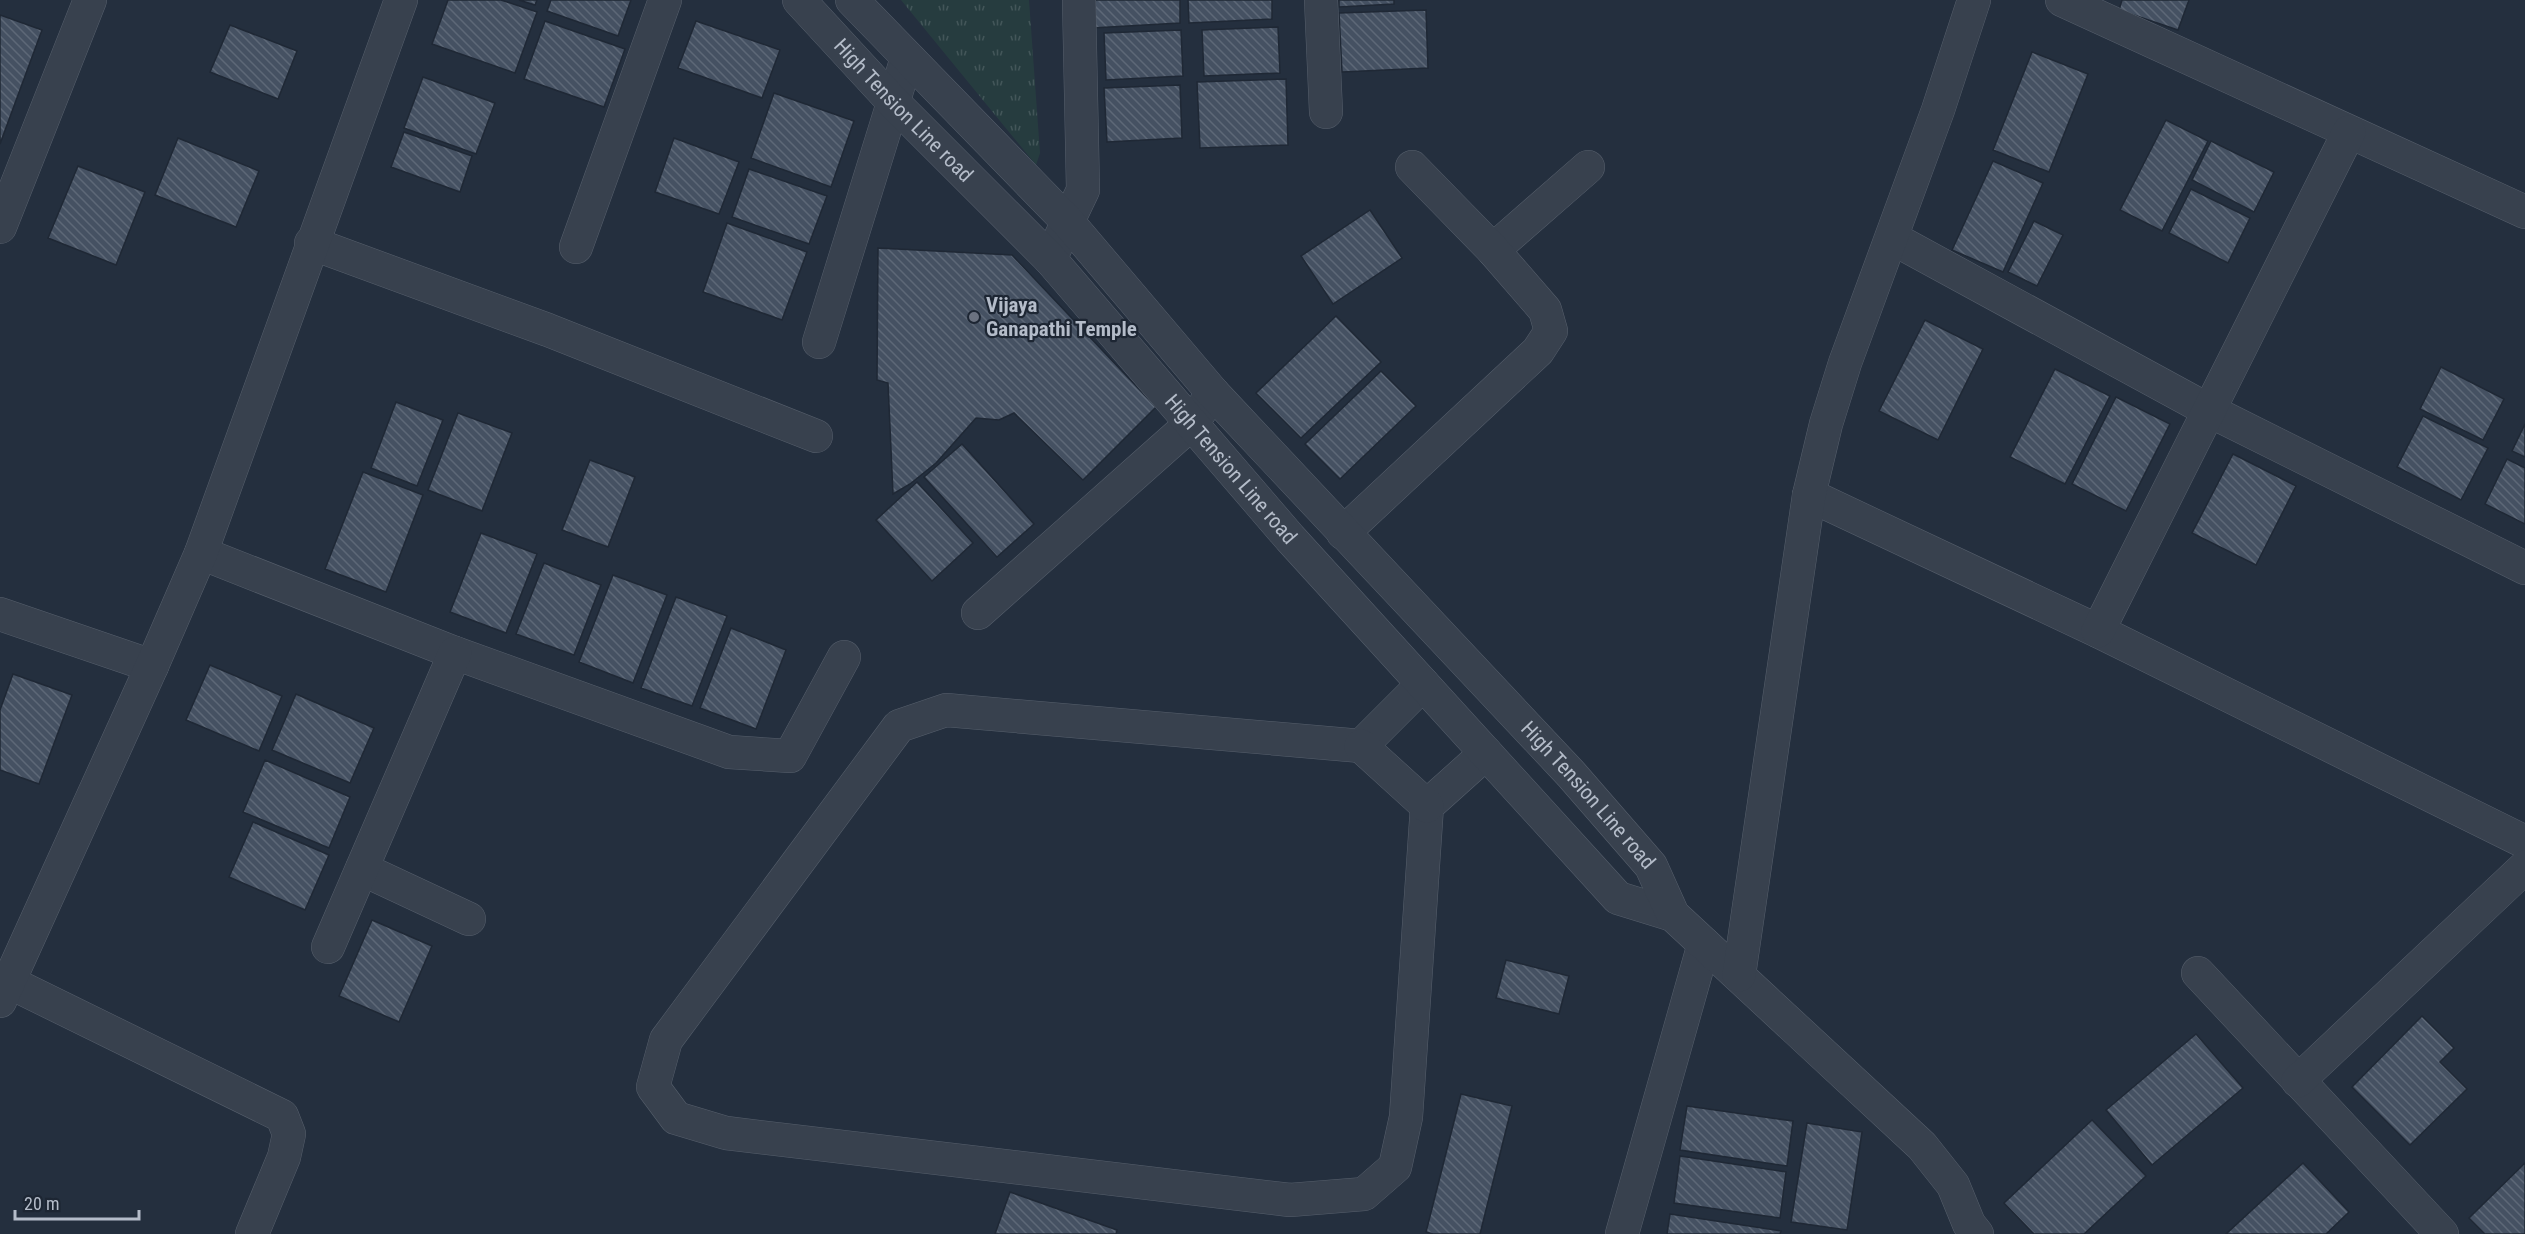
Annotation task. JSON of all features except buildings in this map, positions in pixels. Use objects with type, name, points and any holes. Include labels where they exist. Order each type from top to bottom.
[{"type":"street","points":[[0,227],[90,0]]},
{"type":"street","points":[[252,1234],[284,1157],[289,1134],[282,1116],[4,992],[201,553],[311,243],[401,0]]},
{"type":"street","points":[[576,247],[664,0]]},
{"type":"street","name":"High Tension Line road","points":[[799,0],[894,103],[1050,259],[1290,538],[1618,898],[1673,915]]},
{"type":"street","name":"High Tension Line road","points":[[852,0],[1067,221],[1213,393],[1571,774],[1651,866],[1673,915],[1922,1146],[1953,1185],[1970,1231]]},
{"type":"street","points":[[1050,259],[1083,190],[1079,0]]},
{"type":"street","points":[[1321,0],[1326,112]]},
{"type":"street","points":[[1738,975],[1809,495],[1826,424],[1845,363],[1938,110],[1974,0]]},
{"type":"street","points":[[2062,0],[2525,212]]},
{"type":"street","points":[[819,342],[907,58]]},
{"type":"street","points":[[2098,631],[2349,132]]},
{"type":"street","points":[[1343,533],[1538,351],[1551,331],[1545,310],[1492,250],[1412,167]]},
{"type":"street","points":[[1492,250],[1588,167]]},
{"type":"street","points":[[1892,238],[2208,410],[2525,568]]},
{"type":"street","points":[[311,243],[548,330],[816,436]]},
{"type":"street","points":[[978,613],[1192,423],[1213,393]]},
{"type":"street","points":[[1809,495],[2098,631],[2525,842]]},
{"type":"street","points":[[201,553],[455,653],[729,752],[790,756],[844,657]]},
{"type":"street","points":[[0,614],[152,666]]},
{"type":"street","points":[[328,947],[455,653]]},
{"type":"street","points":[[1361,746],[1423,684]]},
{"type":"street","points":[[1427,806],[1361,746],[946,710],[899,726],[666,1040],[653,1088],[676,1119],[726,1133],[1290,1200],[1364,1194],[1395,1167],[1406,1117],[1427,806],[1486,753]]},
{"type":"street","points":[[2298,1081],[2525,867]]},
{"type":"street","points":[[362,869],[470,919]]},
{"type":"street","points":[[1622,1234],[1704,944]]},
{"type":"street","points":[[2198,973],[2442,1234]]},
{"type":"green space","points":[[901,0],[1029,0],[1040,153],[1036,165]]},
{"type":"place","name":"Vijaya Ganapathi Temple","points":[[974,317]]}]
